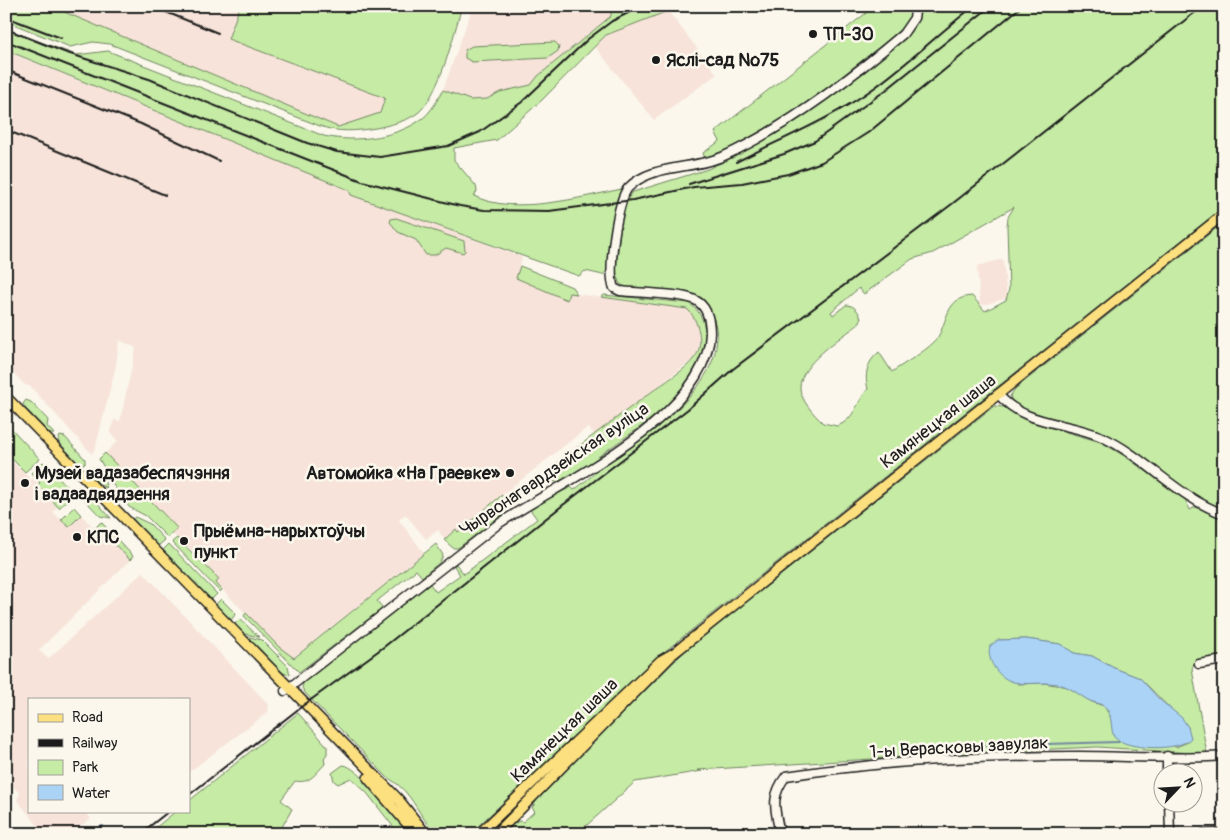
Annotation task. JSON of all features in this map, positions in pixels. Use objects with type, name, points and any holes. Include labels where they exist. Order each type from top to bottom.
[{"type":"main road","name":"Камянецкая шаша","points":[[480,834],[603,713],[660,660],[674,653],[1224,214]]},
{"type":"main road","points":[[6,397],[287,689],[372,782],[416,834]]},
{"type":"main road","points":[[6,404],[399,800],[426,834]]},
{"type":"main road","name":"Камянецкая шаша","points":[[496,834],[607,720],[664,666],[674,653]]},
{"type":"street","name":"Чырвонагвардзейская вуліца","points":[[287,689],[497,525],[518,510],[581,475],[657,421],[682,398],[698,375],[708,350],[710,332],[708,316],[700,304],[690,298],[620,291],[614,288],[611,275],[617,219],[625,193],[644,177],[715,160],[790,120],[903,34],[914,18],[916,6]]},
{"type":"street","points":[[998,394],[1011,407],[1024,415],[1089,432],[1113,442],[1198,503],[1224,514]]},
{"type":"street","points":[[1199,664],[1224,660]]},
{"type":"street","points":[[1167,756],[1167,762]]},
{"type":"street","name":"1-ы Верасковы завулак","points":[[780,834],[774,805],[777,788],[786,776],[818,771],[951,759],[1167,756],[1199,758],[1224,756]]},
{"type":"street","points":[[1169,812],[1170,834]]},
{"type":"street","points":[[1203,834],[1224,833]]},
{"type":"shaded area","points":[[50,6],[240,6],[228,39],[385,98],[380,113],[338,127]]},
{"type":"shaded area","points":[[473,6],[611,6],[611,16],[539,76],[531,85],[500,92],[487,99],[470,100],[443,90]]},
{"type":"shaded area","name":"Яслі-сад №75","points":[[668,11],[717,74],[654,120],[595,47],[606,35]]},
{"type":"shaded area","points":[[6,51],[349,190],[351,195],[522,257],[516,278],[567,300],[569,293],[687,309],[694,314],[700,339],[696,357],[595,435],[588,427],[487,507],[471,521],[473,523],[469,527],[467,525],[458,532],[456,530],[445,540],[438,530],[426,539],[405,514],[399,520],[424,553],[293,658],[279,647],[216,583],[219,579],[188,547],[172,533],[169,536],[101,464],[99,459],[118,441],[110,433],[114,420],[120,421],[136,348],[119,340],[116,365],[96,446],[92,454],[30,386],[25,385],[6,365],[6,204],[10,179],[6,178]]},
{"type":"shaded area","points":[[1003,259],[1007,298],[980,306],[977,266]]},
{"type":"shaded area","points":[[6,455],[31,480],[34,478],[38,483],[37,486],[57,507],[53,512],[68,527],[81,515],[93,527],[97,526],[130,560],[39,650],[48,659],[143,572],[269,705],[268,712],[190,771],[190,698],[28,698],[28,812],[85,812],[91,819],[67,834],[45,834],[17,800],[20,793],[6,780]]},
{"type":"green space","points":[[6,6],[50,6],[338,127],[380,113],[385,98],[228,39],[240,6],[462,6],[440,77],[427,103],[419,112],[410,118],[393,124],[348,131],[320,126],[110,44],[93,42],[70,47],[6,21]]},
{"type":"green space","points":[[611,6],[697,6],[668,11],[606,35],[542,100],[497,140],[454,148],[454,160],[476,186],[477,191],[474,196],[490,202],[528,205],[568,200],[622,189],[617,199],[607,270],[603,275],[585,271],[579,276],[351,195],[349,190],[6,50],[6,29],[76,55],[108,51],[324,136],[362,139],[389,134],[413,125],[429,112],[443,90],[470,100],[487,99],[500,92],[531,85],[538,76],[611,16]]},
{"type":"green space","points":[[875,6],[899,6],[903,11],[912,6],[910,18],[896,34],[801,108],[727,150],[705,159],[703,153],[720,141],[715,132]]},
{"type":"green space","points":[[921,6],[1224,6],[1224,207],[664,652],[476,828],[467,834],[438,834],[425,820],[404,791],[388,778],[305,693],[302,688],[303,683],[430,584],[436,592],[460,575],[454,566],[456,564],[464,574],[537,519],[529,508],[571,487],[574,490],[663,422],[682,405],[698,386],[710,366],[716,345],[715,323],[705,303],[700,298],[681,291],[636,289],[619,283],[616,271],[621,218],[626,200],[633,192],[708,169],[777,133],[805,115],[910,33],[918,22]],"holes":[[[1014,207],[1008,217],[1009,289],[1006,300],[985,311],[972,296],[956,302],[947,314],[942,329],[934,342],[920,354],[892,372],[879,352],[869,364],[866,378],[868,389],[852,415],[848,420],[837,426],[823,423],[802,397],[800,388],[802,379],[806,370],[814,361],[859,324],[861,319],[856,309],[849,305],[846,305],[833,315],[831,312],[859,288],[864,294],[912,259],[933,253]]]},
{"type":"green space","points":[[555,42],[559,46],[558,51],[548,58],[472,62],[465,58],[465,50],[472,46]]},
{"type":"green space","points":[[396,218],[464,241],[465,251],[463,253],[446,248],[435,255],[426,255],[416,240],[398,232],[390,222],[391,219]]},
{"type":"green space","points":[[1224,222],[1224,511],[1190,491],[1127,446],[1093,429],[1022,409],[1014,403],[1010,396],[1015,389]]},
{"type":"green space","points":[[520,266],[572,287],[577,294],[569,293],[567,300],[516,278]]},
{"type":"green space","points":[[604,295],[689,303],[696,309],[703,323],[705,332],[704,351],[687,385],[657,414],[575,474],[559,481],[551,482],[547,475],[551,468],[680,372],[695,357],[700,346],[697,325],[687,309],[601,297]]},
{"type":"green space","points":[[26,400],[31,402],[48,420],[47,426],[54,434],[50,434],[25,408],[23,404]]},
{"type":"green space","points":[[994,406],[1004,407],[1028,421],[1101,442],[1126,457],[1185,499],[1190,510],[1195,507],[1224,517],[1224,656],[1195,661],[1192,669],[1207,754],[1097,747],[966,753],[698,770],[702,771],[635,782],[577,834],[503,834],[514,823],[523,822],[535,811],[532,808],[540,795],[686,650]],"holes":[[[1026,639],[1060,644],[1074,653],[1092,656],[1114,668],[1140,678],[1188,727],[1188,742],[1176,747],[1111,718],[1104,706],[1092,702],[1068,687],[1044,683],[1018,684],[998,640]]]},
{"type":"green space","points":[[8,425],[40,459],[25,472],[6,453],[6,428]]},
{"type":"green space","points":[[60,436],[65,437],[85,459],[85,464],[78,464],[58,441]]},
{"type":"green space","points":[[105,453],[177,528],[168,538],[146,516],[129,507],[104,472],[105,469],[99,459]]},
{"type":"green space","points":[[43,462],[74,494],[59,508],[38,485],[40,483],[31,473]]},
{"type":"green space","points":[[93,467],[104,479],[107,489],[92,478],[90,472]]},
{"type":"green space","points":[[502,495],[507,502],[506,510],[502,515],[458,548],[453,548],[444,540],[456,529],[458,532],[467,525],[469,527],[473,524],[471,521]]},
{"type":"green space","points":[[87,496],[92,497],[111,518],[100,516],[85,500]]},
{"type":"green space","points":[[74,507],[81,515],[69,527],[61,520]]},
{"type":"green space","points":[[135,517],[150,524],[165,540],[158,546],[132,521]]},
{"type":"green space","points":[[101,522],[133,556],[130,560],[97,526]]},
{"type":"green space","points":[[177,538],[219,579],[216,583],[222,590],[220,592],[172,542]]},
{"type":"green space","points":[[169,544],[217,594],[210,601],[162,551]]},
{"type":"green space","points":[[436,544],[443,555],[440,562],[422,577],[416,570],[377,601],[383,608],[299,672],[244,616],[246,613],[279,647],[294,658]]},
{"type":"green space","points":[[221,599],[236,614],[230,621],[215,605]]},
{"type":"green space","points":[[240,619],[259,637],[241,633],[234,625]]},
{"type":"green space","points":[[245,636],[262,640],[288,666],[290,675],[280,672]]},
{"type":"green space","points":[[298,713],[327,746],[327,754],[324,758],[325,764],[308,780],[295,781],[281,800],[292,809],[278,834],[148,834],[175,812],[190,812],[190,800]]},
{"type":"green space","points":[[343,765],[350,767],[368,783],[410,834],[399,834],[367,793],[351,778],[338,784],[334,781],[332,773]]},
{"type":"water","points":[[1026,639],[1060,644],[1074,653],[1092,656],[1114,668],[1140,678],[1160,700],[1182,718],[1188,727],[1191,738],[1185,743],[1176,746],[1153,748],[1130,745],[1114,737],[1110,715],[1102,705],[1088,700],[1063,685],[1023,683],[1007,680],[1000,675],[990,659],[990,646],[998,640]]},
{"type":"waterway","points":[[979,746],[1119,742]]},
{"type":"waterway","points":[[83,834],[103,826]]},
{"type":"railway","points":[[151,6],[218,33]]},
{"type":"railway","points":[[6,29],[64,52],[149,79],[307,143],[337,152],[380,157],[448,146],[480,132],[522,102],[588,39],[612,21],[642,6]]},
{"type":"railway","points":[[736,162],[824,119],[858,99],[900,68],[974,6]]},
{"type":"railway","points":[[689,184],[784,154],[815,141],[886,90],[991,6]]},
{"type":"railway","points":[[6,41],[362,181],[460,206],[484,210],[549,211],[633,200],[694,187],[742,183],[788,174],[822,162],[869,132],[1022,6]]},
{"type":"railway","points":[[190,794],[301,707],[385,646],[688,409],[733,369],[952,204],[1203,6]]},
{"type":"railway","points":[[6,17],[61,38]]},
{"type":"railway","points":[[6,70],[141,124],[219,161]]},
{"type":"railway","points":[[6,130],[165,195]]},
{"type":"railway","points":[[140,834],[168,812]]},
{"type":"place","name":"ТП-30","points":[[813,34]]},
{"type":"place","name":"Яслі-сад №75","points":[[656,60]]},
{"type":"place","name":"Автомойка «На Граевке»","points":[[510,473]]},
{"type":"place","name":"Музей вадазабеспячэння і вадаадвядзення","points":[[25,483]]},
{"type":"place","name":"КПС","points":[[77,537]]},
{"type":"place","name":"Прыёмна-нарыхтоўчы пункт","points":[[184,541]]}]
